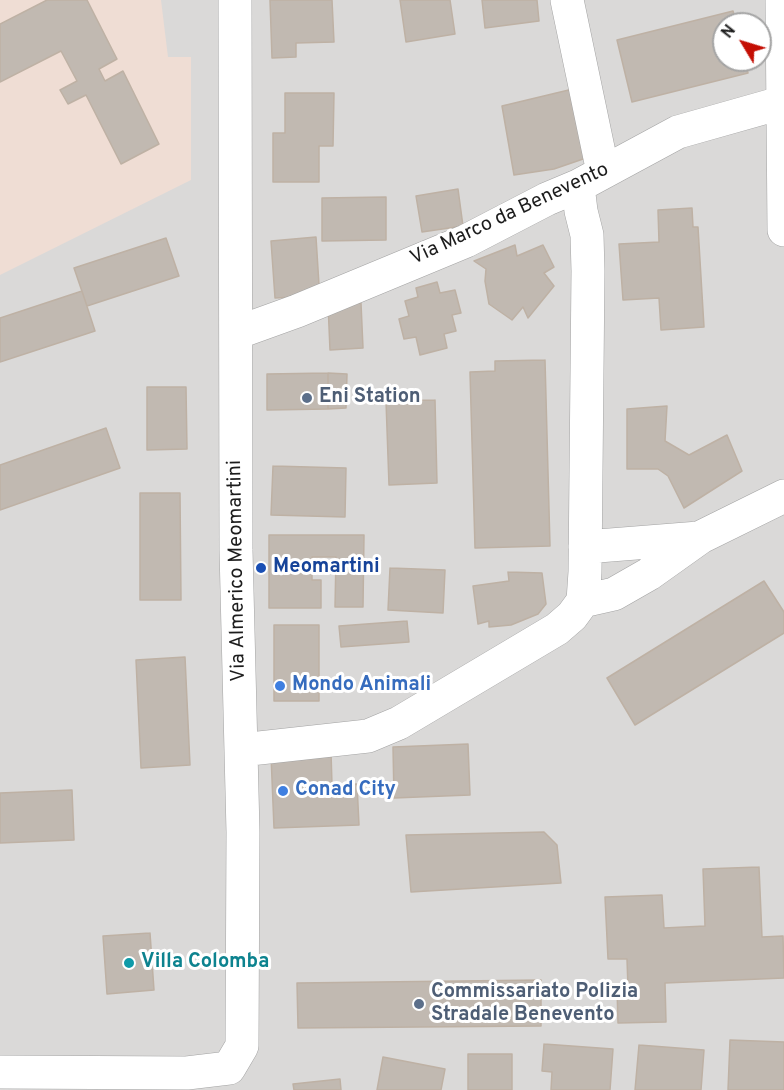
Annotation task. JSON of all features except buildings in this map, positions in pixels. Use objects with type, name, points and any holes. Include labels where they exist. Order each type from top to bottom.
[{"type":"street","name":"Via Almerico Meomartini","points":[[235,0],[236,550],[241,750],[244,1090]]},
{"type":"street","points":[[241,750],[368,736],[399,723],[557,629],[572,616],[583,601],[588,271],[587,235],[581,211],[590,179],[567,0]]},
{"type":"street","points":[[782,0],[784,230]]},
{"type":"street","name":"Via Marco da Benevento","points":[[236,333],[297,311],[466,241],[678,132],[783,102]]},
{"type":"street","points":[[583,601],[614,594],[649,574],[701,537],[784,496]]},
{"type":"street","points":[[585,547],[701,537]]},
{"type":"street","points":[[0,1072],[106,1081],[175,1081],[229,1068],[242,1046]]},
{"type":"shaded area","points":[[0,0],[784,0],[784,1090],[0,1090]]},
{"type":"shaded area","points":[[0,0],[161,0],[168,57],[191,57],[191,180],[0,275]]},
{"type":"place","name":"Eni Station","points":[[307,398]]},
{"type":"place","name":"Meomartini","points":[[261,568]]},
{"type":"place","name":"Mondo Animali","points":[[280,686]]},
{"type":"place","name":"Conad City","points":[[283,791]]},
{"type":"place","name":"Villa Colomba","points":[[129,963]]},
{"type":"place","name":"Commissariato Polizia Stradale Benevento","points":[[419,1004]]}]
